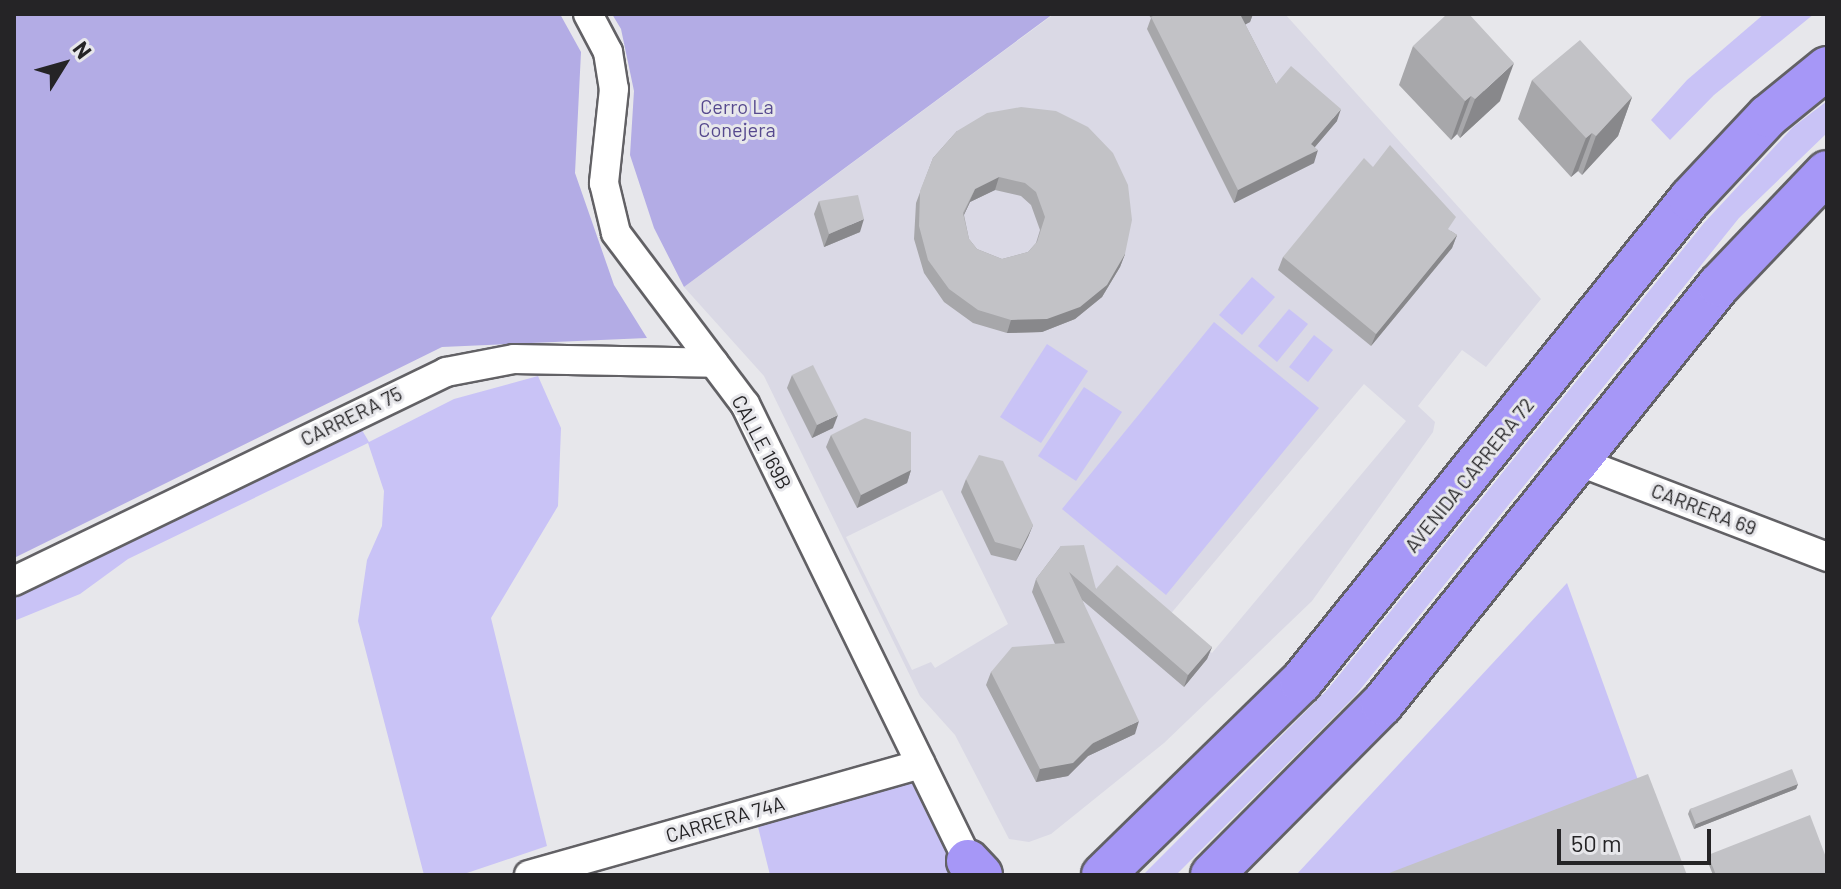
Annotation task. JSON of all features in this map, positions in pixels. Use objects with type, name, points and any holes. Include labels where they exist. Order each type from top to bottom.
[{"type":"highway","name":"AVENIDA CARRERA 72","points":[[1103,875],[1301,682],[1690,199],[1768,116],[1827,68]]},
{"type":"highway","points":[[1212,875],[1382,704],[1580,462],[1719,285],[1827,172]]},
{"type":"street","name":"CALLE 169B","points":[[588,14],[608,52],[614,89],[604,183],[608,209],[635,261],[752,417],[975,870]]},
{"type":"street","name":"CARRERA 75","points":[[14,581],[446,372],[514,359],[714,363]]},
{"type":"street","name":"CARRERA 69","points":[[1580,462],[1827,557]]},
{"type":"street","name":"CARRERA 74A","points":[[544,873],[921,764]]},
{"type":"shaded area","points":[[1054,14],[1285,14],[1541,299],[1486,367],[1462,350],[1418,406],[1435,422],[1433,432],[1312,601],[1164,743],[1051,834],[1029,842],[1009,839],[955,735],[920,696],[764,376],[684,287]],"holes":[[[1364,384],[1406,421],[1212,653],[1168,617]],[[942,490],[1008,624],[935,668],[931,662],[912,670],[846,537]]]},
{"type":"shaded area","points":[[1764,14],[1814,14],[1714,95],[1670,140],[1651,120],[1687,80]]},
{"type":"shaded area","points":[[1827,101],[1827,133],[1739,218],[1355,696],[1176,875],[1143,875],[1328,689],[1704,223],[1793,127]]},
{"type":"shaded area","points":[[1252,277],[1275,297],[1242,335],[1219,315]]},
{"type":"shaded area","points":[[1289,309],[1308,324],[1277,362],[1258,346]]},
{"type":"shaded area","points":[[1214,322],[1319,408],[1166,595],[1062,509]]},
{"type":"shaded area","points":[[1314,335],[1333,350],[1308,382],[1289,367]]},
{"type":"shaded area","points":[[1047,344],[1088,371],[1041,443],[1000,417]]},
{"type":"shaded area","points":[[538,376],[561,428],[558,506],[491,618],[547,846],[461,875],[424,875],[358,621],[367,560],[382,526],[384,491],[368,443],[128,559],[80,594],[14,621],[14,595],[359,425],[369,442],[454,399]]},
{"type":"shaded area","points":[[1084,387],[1122,412],[1076,481],[1038,456]]},
{"type":"shaded area","points":[[1567,583],[1642,791],[1421,875],[1296,875]]},
{"type":"shaded area","points":[[915,775],[961,875],[770,875],[758,827]]},
{"type":"green space","points":[[14,14],[560,14],[581,52],[575,173],[614,285],[647,338],[442,347],[14,558]]},
{"type":"green space","name":"Cerro La Conejera","points":[[612,14],[1053,14],[684,287],[654,228],[630,155],[634,91],[621,29]]},
{"type":"building","points":[[1157,14],[1245,14],[1241,16],[1276,84],[1291,66],[1341,109],[1311,144],[1318,150],[1238,190],[1151,17]]},
{"type":"building","points":[[1447,14],[1469,14],[1514,63],[1475,99],[1471,96],[1465,101],[1413,46]]},
{"type":"building","points":[[1580,40],[1632,97],[1596,136],[1592,133],[1586,138],[1532,80]]},
{"type":"building","points":[[1021,107],[1056,111],[1088,127],[1113,153],[1128,185],[1132,220],[1125,254],[1107,285],[1080,307],[1047,319],[1011,320],[978,310],[949,289],[928,260],[919,226],[920,191],[933,158],[957,131],[987,113]],"holes":[[[999,177],[1025,183],[1036,192],[1045,217],[1037,242],[1028,252],[1002,259],[977,249],[969,239],[963,213],[975,189]]]},
{"type":"building","points":[[1390,145],[1456,217],[1448,229],[1457,235],[1376,334],[1283,257],[1364,158],[1373,167]]},
{"type":"building","points":[[858,195],[864,219],[829,234],[819,201]]},
{"type":"building","points":[[813,365],[838,415],[817,425],[792,375]]},
{"type":"building","points":[[865,418],[911,432],[911,470],[861,495],[831,435]]},
{"type":"building","points":[[979,455],[1003,461],[1033,525],[1021,549],[995,542],[966,479]]},
{"type":"building","points":[[1084,545],[1096,589],[1117,565],[1212,647],[1188,675],[1069,572],[1139,721],[1093,743],[1073,763],[1040,769],[991,672],[1012,647],[1065,643],[1036,579],[1061,546]]},
{"type":"building","points":[[1792,769],[1798,784],[1696,824],[1690,809]]},
{"type":"building","points":[[1648,774],[1687,875],[1384,875]]},
{"type":"building","points":[[1810,815],[1827,860],[1827,875],[1716,875],[1708,855]]}]
